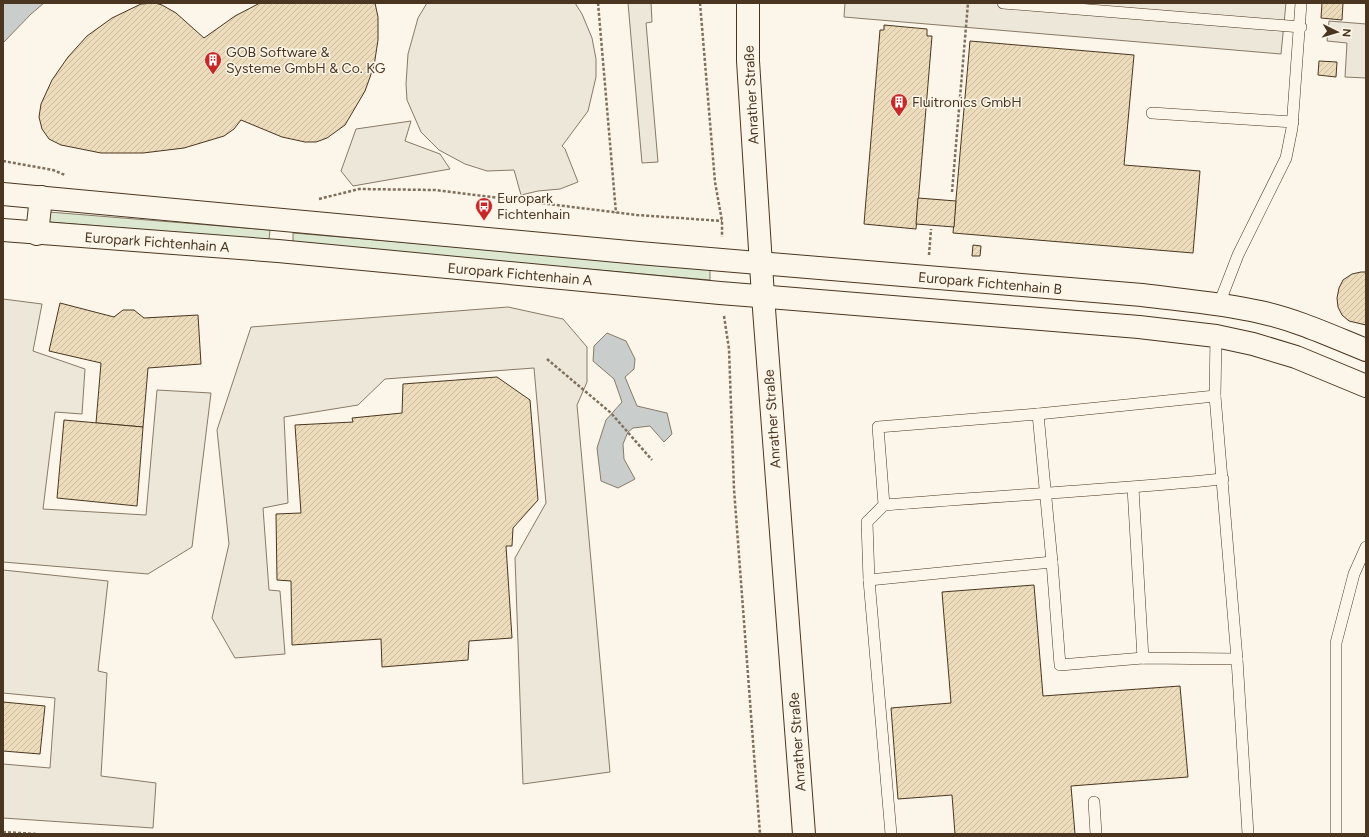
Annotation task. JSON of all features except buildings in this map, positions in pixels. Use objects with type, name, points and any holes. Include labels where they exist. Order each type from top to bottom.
[{"type":"street","name":"Anrather Straße","points":[[748,3],[748,61],[763,296],[804,834]]},
{"type":"street","points":[[3,194],[281,218],[761,263]]},
{"type":"street","points":[[37,234],[41,197]]},
{"type":"street","points":[[278,251],[281,218]]},
{"type":"street","name":"Europark Fichtenhain A","points":[[3,230],[37,234],[278,251],[763,296]]},
{"type":"street","name":"Europark Fichtenhain B","points":[[761,263],[1142,295],[1219,304],[1261,312],[1305,325],[1366,350]]},
{"type":"street","points":[[763,296],[1131,326],[1216,336],[1253,344],[1296,356],[1366,386]]},
{"type":"street","points":[[1216,336],[1219,304]]},
{"type":"lane","points":[[1003,3],[1301,27]]},
{"type":"lane","points":[[1219,304],[1238,255],[1286,158],[1293,122],[1301,27],[1301,3]]},
{"type":"lane","points":[[1152,113],[1293,122]]},
{"type":"lane","points":[[1216,336],[1215,396],[1237,659],[1248,834]]},
{"type":"lane","points":[[884,505],[878,427],[1038,414],[1215,396]]},
{"type":"lane","points":[[1038,414],[1060,665],[1143,658],[1237,659]]},
{"type":"lane","points":[[891,834],[868,580],[867,522],[884,505],[1045,492],[1133,488],[1223,479]]},
{"type":"lane","points":[[1133,488],[1143,658]]},
{"type":"lane","points":[[1336,834],[1336,643],[1354,574],[1366,547]]},
{"type":"lane","points":[[868,580],[1052,562]]},
{"type":"lane","points":[[1094,802],[1096,834]]},
{"type":"path","points":[[598,3],[616,213]]},
{"type":"path","points":[[700,3],[714,182],[722,222],[723,260]]},
{"type":"path","points":[[952,192],[968,3]]},
{"type":"path","points":[[3,161],[53,170],[71,178]]},
{"type":"path","points":[[312,200],[359,189],[435,190],[616,213],[722,222]]},
{"type":"path","points":[[720,292],[729,349],[734,489],[760,834]]},
{"type":"path","points":[[547,359],[611,413],[652,460]]},
{"type":"path","points":[[3,832],[37,834]]},
{"type":"green space","points":[[49,212],[270,230],[269,240],[48,222]]},
{"type":"green space","points":[[293,233],[710,268],[710,280],[293,243]]},
{"type":"shaded area","points":[[3,3],[44,3],[31,14],[3,43]]},
{"type":"shaded area","points":[[427,3],[575,3],[582,14],[592,38],[596,59],[596,77],[588,111],[562,146],[565,149],[578,182],[560,189],[538,191],[521,195],[514,170],[487,171],[465,164],[439,150],[421,132],[407,100],[406,84],[408,54],[418,18]]},
{"type":"shaded area","points":[[628,3],[651,3],[652,22],[646,23],[658,162],[642,163]]},
{"type":"shaded area","points":[[845,3],[1286,3],[1281,54],[844,17]]},
{"type":"shaded area","points":[[1329,21],[1366,24],[1366,78],[1345,77],[1347,43],[1327,41]]},
{"type":"shaded area","points":[[411,121],[405,141],[440,154],[450,169],[353,186],[341,171],[356,129]]},
{"type":"shaded area","points":[[3,299],[42,304],[33,351],[85,369],[82,414],[55,412],[43,509],[146,515],[157,390],[211,393],[192,547],[148,574],[3,562]]},
{"type":"shaded area","points":[[508,307],[563,319],[587,347],[587,382],[577,405],[610,772],[523,784],[515,558],[546,503],[534,368],[385,379],[358,405],[284,417],[288,503],[263,508],[269,590],[280,591],[285,654],[235,658],[212,618],[229,544],[217,430],[251,327]]},
{"type":"shaded area","points":[[607,333],[626,341],[635,359],[634,369],[625,377],[637,406],[667,413],[672,434],[664,442],[650,426],[633,428],[628,432],[623,444],[624,459],[635,479],[618,488],[601,481],[597,448],[606,420],[622,402],[614,379],[593,361],[594,346]]},
{"type":"shaded area","points":[[3,570],[108,581],[98,671],[107,673],[101,776],[156,783],[153,828],[3,818],[3,764],[50,768],[55,698],[3,693]]},
{"type":"place","name":"GOB Software & Systeme GmbH & Co. KG","points":[[213,75]]},
{"type":"place","name":"Fluitronics GmbH","points":[[899,117]]},
{"type":"place","name":"Europark Fichtenhain","points":[[484,221]]}]
